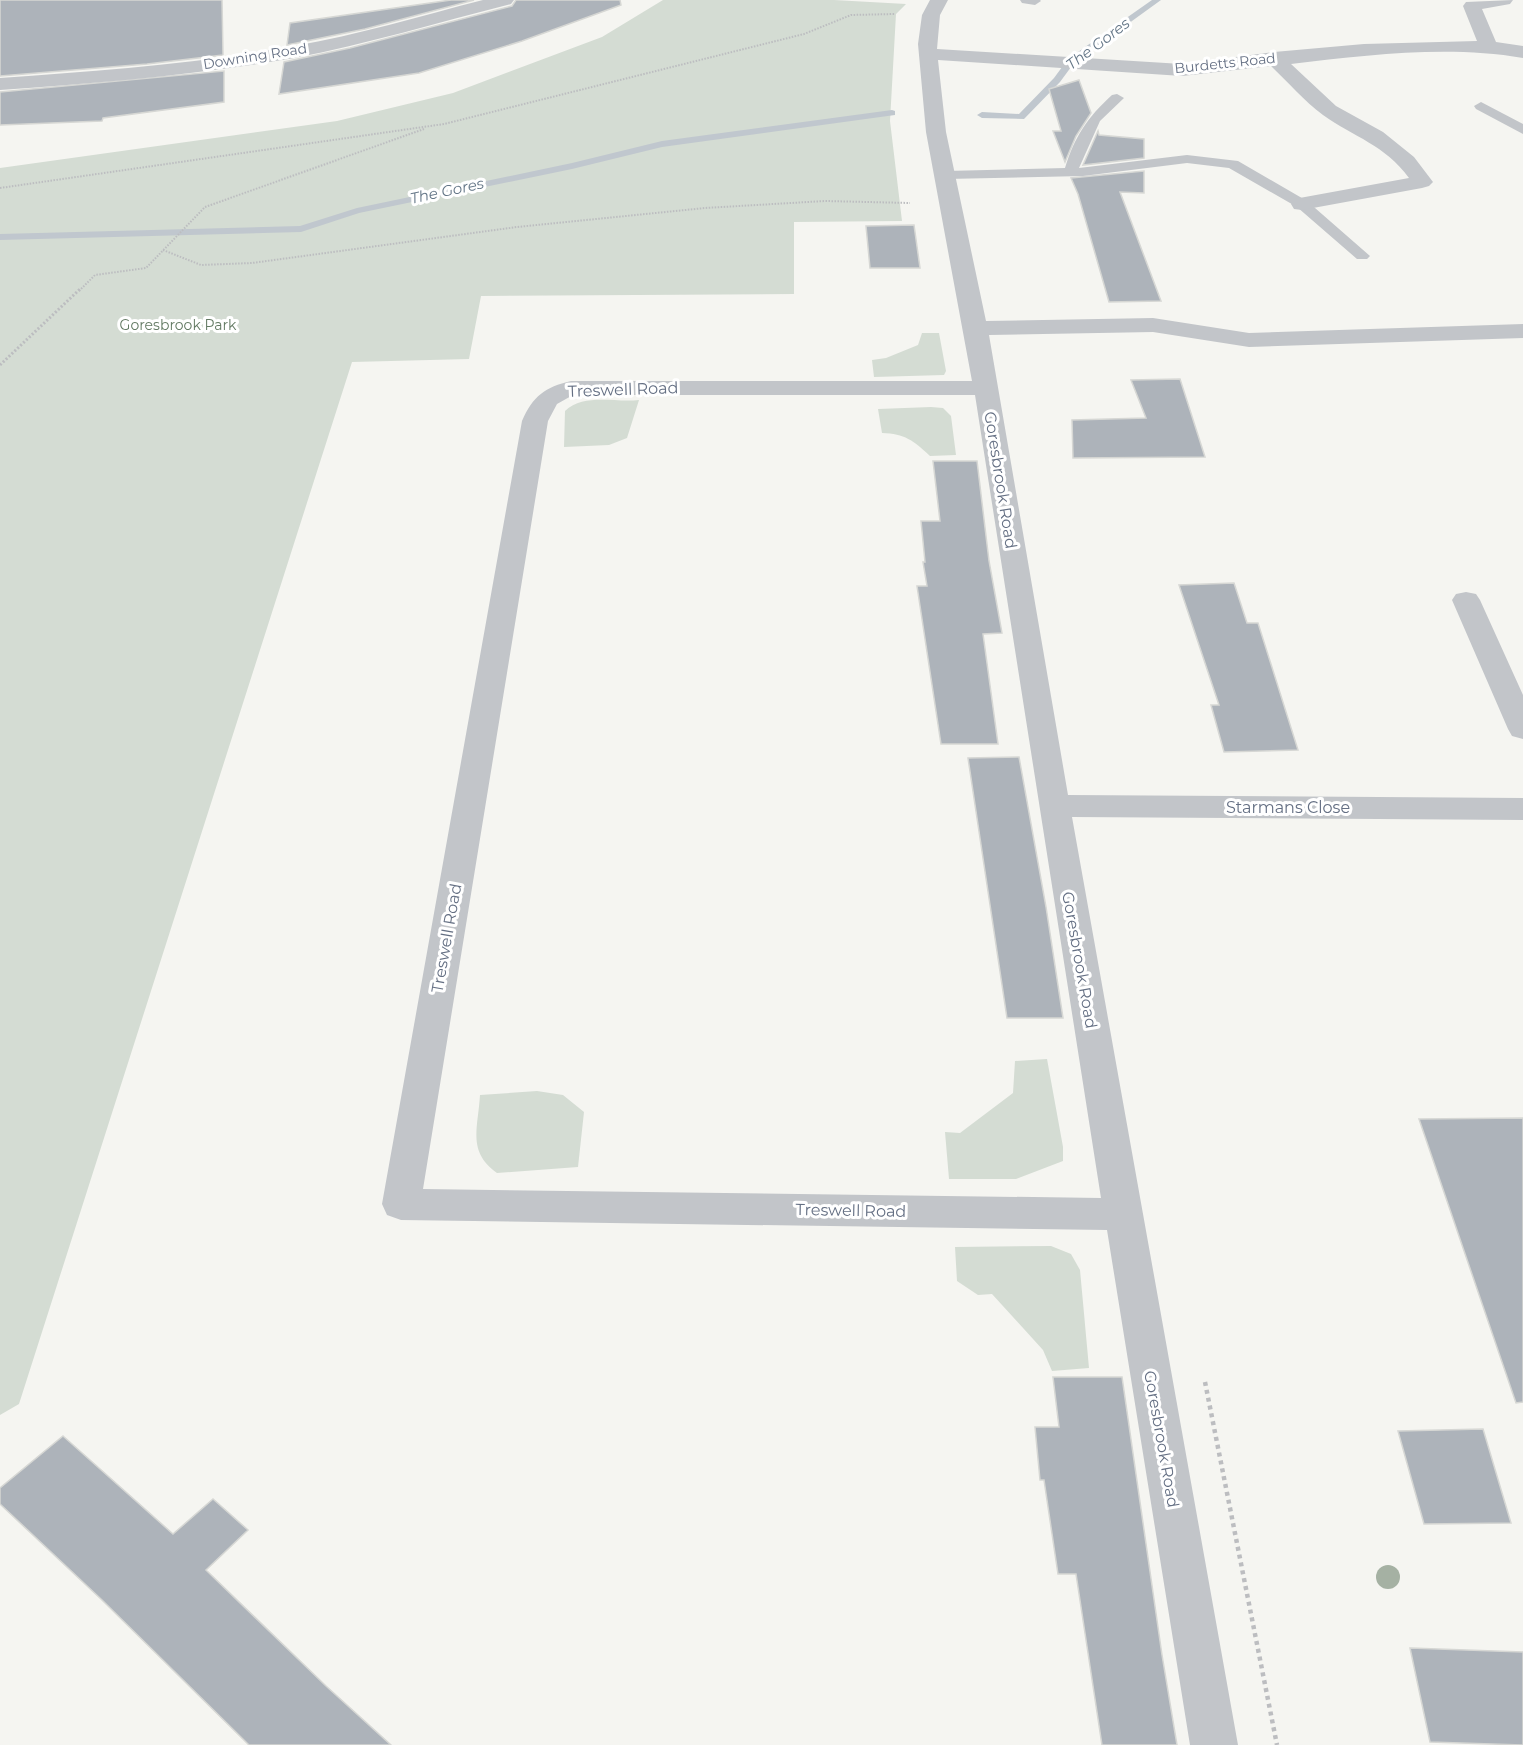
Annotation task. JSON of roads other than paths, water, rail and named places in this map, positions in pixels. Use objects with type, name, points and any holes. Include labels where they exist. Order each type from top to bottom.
[{"type":"street","name":"Downing Road","points":[[0,84],[167,69],[293,52],[385,33],[451,13],[506,0]]},
{"type":"street","points":[[1488,45],[1472,6],[1504,0]]},
{"type":"street","name":"Goresbrook Road","points":[[935,8],[927,54],[936,132],[976,328],[1054,806],[1214,1745]]},
{"type":"street","name":"Burdetts Road","points":[[927,54],[1182,70],[1274,58],[1364,50],[1488,45],[1523,52]]},
{"type":"street","points":[[1274,58],[1329,110],[1376,136],[1407,161],[1422,182],[1302,204]]},
{"type":"street","points":[[976,328],[1153,325],[1249,340],[1523,331]]},
{"type":"street","name":"Treswell Road","points":[[986,388],[580,387],[551,393],[541,405],[535,421],[401,1204],[1124,1214]]},
{"type":"street","points":[[1466,600],[1523,729]]},
{"type":"street","name":"Starmans Close","points":[[1054,806],[1523,809]]},
{"type":"lane","points":[[1071,172],[1094,119],[1117,98]]},
{"type":"lane","points":[[1481,106],[1523,130]]},
{"type":"lane","points":[[946,175],[1071,172],[1187,159],[1233,164],[1302,204],[1362,256]]},
{"type":"waterway","name":"The Gores","points":[[982,115],[1021,117],[1057,80],[1071,61],[1157,0]]},
{"type":"waterway","name":"The Gores","points":[[0,237],[301,229],[357,211],[572,166],[662,144],[892,113]]},
{"type":"park label","name":"Goresbrook Park","points":[[178,325]]}]
